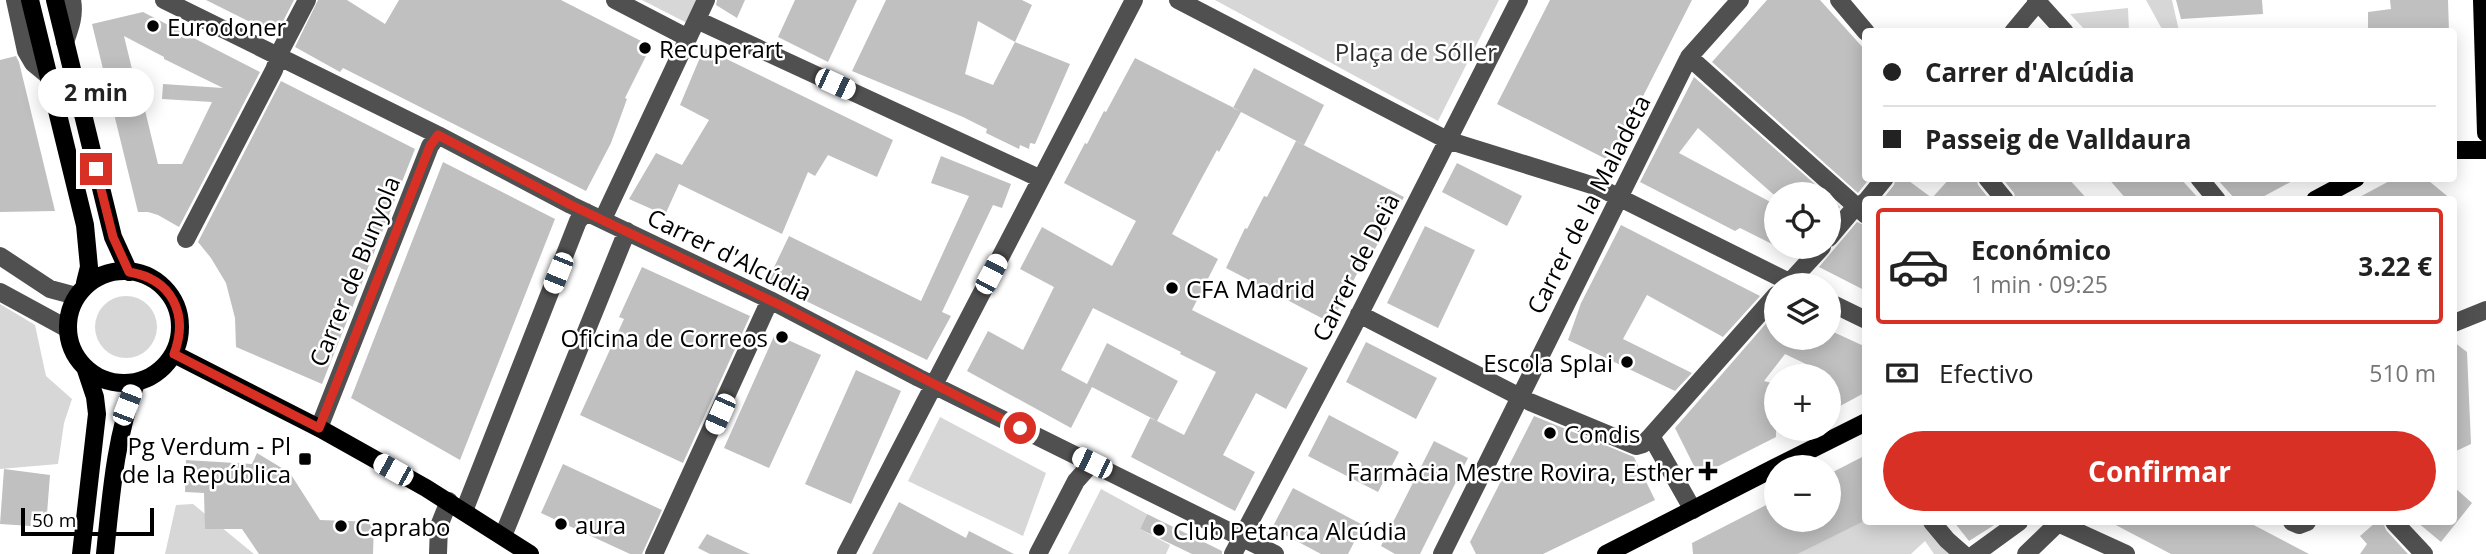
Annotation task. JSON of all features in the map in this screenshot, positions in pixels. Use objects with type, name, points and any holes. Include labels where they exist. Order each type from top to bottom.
[{"type":"main road","points":[[30,0],[85,225],[89,267],[68,329],[72,347],[85,367],[95,397],[97,414],[81,554]]},
{"type":"main road","points":[[55,0],[113,237],[129,272]]},
{"type":"main road","points":[[2482,0],[2486,133]]},
{"type":"main road","points":[[2457,150],[2486,150]]},
{"type":"main road","points":[[2322,196],[2349,182]]},
{"type":"main road","points":[[80,290],[105,274],[142,274],[168,292],[180,320],[179,341],[174,354],[158,372],[136,383],[117,384],[96,377],[85,367]]},
{"type":"main road","points":[[174,354],[319,428],[456,506],[530,554]]},
{"type":"main road","points":[[105,554],[117,444],[136,383]]},
{"type":"main road","points":[[1800,455],[1862,424]]},
{"type":"main road","points":[[1606,554],[1764,473]]},
{"type":"street","points":[[15,0],[26,51],[33,63],[50,77]]},
{"type":"street","points":[[65,42],[71,26],[74,8],[72,0]]},
{"type":"street","name":"Carrer d'Alcúdia","points":[[164,0],[438,135],[586,212],[770,300],[1092,463],[1237,546],[1275,554]]},
{"type":"street","points":[[186,239],[274,70],[307,0]]},
{"type":"street","points":[[615,0],[688,38]]},
{"type":"street","points":[[603,219],[706,0]]},
{"type":"street","points":[[846,554],[1134,0]]},
{"type":"street","points":[[1178,0],[1447,140],[1598,187],[1769,273]]},
{"type":"street","name":"Carrer de Deià","points":[[1237,546],[1359,314],[1518,0]]},
{"type":"street","name":"Carrer de la Maladeta","points":[[1442,554],[1525,399],[1618,196],[1689,57],[1740,0]]},
{"type":"street","points":[[1839,0],[1863,28]]},
{"type":"street","points":[[2016,28],[2037,1],[2061,28]]},
{"type":"street","points":[[697,20],[1041,179]]},
{"type":"street","points":[[1689,57],[1862,204]]},
{"type":"street","name":"Carrer de Bunyola","points":[[319,428],[430,146],[438,135]]},
{"type":"street","points":[[1990,182],[2002,196]]},
{"type":"street","points":[[2202,182],[2214,196]]},
{"type":"street","points":[[1841,224],[1851,212],[1862,207]]},
{"type":"street","points":[[438,554],[439,526],[456,506],[578,221],[586,212]]},
{"type":"street","points":[[503,536],[627,231]]},
{"type":"street","points":[[0,256],[50,289],[80,290]]},
{"type":"street","points":[[1800,273],[1812,259]]},
{"type":"street","points":[[0,292],[68,329]]},
{"type":"street","points":[[654,554],[770,300]]},
{"type":"street","points":[[1841,308],[1862,318]]},
{"type":"street","points":[[1359,314],[1525,399],[1636,446],[1643,444],[1651,436],[1764,309]]},
{"type":"street","points":[[2457,322],[2486,310]]},
{"type":"street","points":[[1651,436],[1693,510]]},
{"type":"street","points":[[1038,554],[1076,481],[1092,463]]},
{"type":"street","points":[[1934,525],[1964,554]]},
{"type":"street","points":[[1975,554],[2015,525]]},
{"type":"street","points":[[2026,554],[2056,525]]},
{"type":"street","points":[[2065,525],[2126,554]]},
{"type":"street","points":[[2397,525],[2424,554]]},
{"type":"green space","points":[[642,0],[697,0],[687,23]]},
{"type":"green space","name":"Plaça de Sóller","points":[[1215,0],[1499,0],[1438,121]]},
{"type":"green space","points":[[2146,0],[2172,0],[2178,28],[2161,28]]},
{"type":"green space","points":[[2128,8],[2129,28],[2083,28],[2070,14]]},
{"type":"green space","points":[[126,296],[138,298],[148,305],[155,315],[155,339],[148,349],[138,356],[126,358],[114,356],[104,349],[97,339],[95,327],[97,315],[104,305],[114,298]]},
{"type":"green space","points":[[0,304],[35,325],[46,376],[72,399],[64,423],[58,464],[0,469]]},
{"type":"green space","points":[[940,417],[1046,473],[1023,536],[908,481]]},
{"type":"green space","points":[[1101,489],[1147,514],[1140,529],[1170,545],[1166,554],[1068,554]]},
{"type":"green space","points":[[193,504],[254,554],[165,554],[176,505]]},
{"type":"green space","points":[[1862,522],[1862,525],[1941,525],[1975,554],[1934,554],[1925,541],[1911,554],[1798,554]]},
{"type":"building","points":[[206,0],[294,0],[276,35]]},
{"type":"building","points":[[318,0],[347,0],[385,24],[399,0],[561,0],[651,46],[625,98],[627,99],[611,143],[586,191],[343,68],[340,72],[295,47]]},
{"type":"building","points":[[717,0],[745,0],[737,18],[716,5]]},
{"type":"building","points":[[795,0],[857,0],[828,62],[778,37]]},
{"type":"building","points":[[886,0],[1022,0],[1032,5],[1015,42],[1070,64],[1035,144],[1030,143],[1029,149],[1020,145],[1019,149],[986,133],[987,129],[963,117],[852,71]],"holes":[[[978,21],[1015,42],[993,85],[965,74]]]},
{"type":"building","points":[[1550,0],[1692,0],[1610,161],[1497,104]]},
{"type":"building","points":[[1767,0],[1820,0],[1862,47],[1862,182],[1867,182],[1858,193],[1712,62]]},
{"type":"building","points":[[2176,0],[2262,0],[2263,14],[2181,19]]},
{"type":"building","points":[[2390,0],[2448,0],[2449,28],[2368,28],[2368,12],[2391,9]]},
{"type":"building","points":[[143,12],[260,72],[179,227],[158,215],[138,212],[92,24]],"holes":[[[124,36],[223,88],[163,84],[162,99],[212,102],[182,164],[158,164]]]},
{"type":"building","points":[[704,48],[893,140],[877,177],[828,155],[815,176],[808,172],[782,234],[679,184],[665,215],[629,199],[656,153],[682,165],[709,120],[680,105]]},
{"type":"building","points":[[16,56],[55,211],[0,212],[0,60]]},
{"type":"building","points":[[1135,58],[1233,108],[1254,68],[1324,105],[1304,145],[1241,112],[1219,152],[1217,150],[1172,234],[1218,259],[1192,310],[1308,368],[1286,409],[1256,393],[1223,455],[1255,472],[1235,511],[1131,457],[1150,418],[1157,421],[1092,387],[1071,428],[967,371],[988,331],[1023,350],[1054,287],[1020,269],[1042,227],[1112,266],[1136,221],[1064,183],[1085,143],[1087,144],[1104,111],[1106,112]],"holes":[[[1093,308],[1216,372],[1184,435],[1157,421],[1178,381],[1107,343],[1087,384],[1061,370]]]},
{"type":"building","points":[[1694,77],[1812,182],[1764,182],[1764,186],[1698,128],[1679,153],[1764,199],[1764,240],[1740,228],[1735,231],[1640,182]]},
{"type":"building","points":[[281,81],[415,149],[322,384],[236,347],[235,318],[226,283],[198,242]]},
{"type":"building","points":[[1296,141],[1404,197],[1362,272],[1359,270],[1331,323],[1226,268],[1245,228],[1247,229],[1264,196],[1267,197]]},
{"type":"building","points":[[941,156],[1011,184],[1002,208],[993,205],[942,312],[951,316],[927,360],[767,282],[789,236],[921,301],[969,196],[931,183]]},
{"type":"building","points":[[443,162],[555,219],[460,460],[351,398]]},
{"type":"building","points":[[1457,163],[1522,196],[1507,226],[1442,192]]},
{"type":"building","points":[[1895,182],[1910,182],[1929,196],[1885,196]]},
{"type":"building","points":[[1946,182],[1977,182],[1987,196],[1934,196]]},
{"type":"building","points":[[2005,182],[2072,182],[2084,196],[2015,196]]},
{"type":"building","points":[[2111,182],[2184,182],[2196,196],[2124,196]]},
{"type":"building","points":[[2220,182],[2291,182],[2264,196],[2232,196]]},
{"type":"building","points":[[2388,182],[2430,182],[2447,196],[2361,196]]},
{"type":"building","points":[[1857,222],[1862,224],[1862,289],[1841,278],[1841,273],[1831,273],[1819,267],[1826,259],[1841,259],[1841,241]]},
{"type":"building","points":[[1621,225],[1760,296],[1723,337],[1647,295],[1623,339],[1692,373],[1675,391],[1568,340],[1581,303]]},
{"type":"building","points":[[1425,226],[1475,250],[1438,328],[1387,303]]},
{"type":"building","points":[[642,267],[750,316],[683,463],[580,415],[624,319],[619,317]]},
{"type":"building","points":[[1764,326],[1764,350],[1841,350],[1841,336],[1862,345],[1862,394],[1841,406],[1841,364],[1806,364],[1785,354],[1777,364],[1764,364],[1764,441],[1768,441],[1699,476],[1675,428]]},
{"type":"building","points":[[775,334],[821,355],[769,468],[724,448]]},
{"type":"building","points":[[1366,342],[1437,378],[1416,419],[1346,382]]},
{"type":"building","points":[[2457,344],[2467,352],[2471,444],[2457,451]]},
{"type":"building","points":[[856,370],[901,391],[851,504],[805,484]]},
{"type":"building","points":[[1329,415],[1399,452],[1378,492],[1308,456]]},
{"type":"building","points":[[1534,416],[1634,457],[1655,500],[1543,554],[1476,554],[1470,542]]},
{"type":"building","points":[[1434,441],[1468,458],[1420,554],[1395,554],[1381,546]]},
{"type":"building","points":[[257,453],[290,473],[320,520],[374,522],[373,554],[259,554],[242,529],[205,529],[204,493],[185,492],[186,460],[252,464]]},
{"type":"building","points":[[1862,457],[1862,522],[1798,554],[1693,554],[1692,543],[1764,506],[1764,532],[1841,532],[1841,468]]},
{"type":"building","points":[[563,464],[662,510],[642,554],[630,554],[541,513]]},
{"type":"building","points":[[4,469],[50,475],[46,527],[0,524]]},
{"type":"building","points":[[1293,488],[1363,525],[1348,554],[1321,554],[1272,528]]},
{"type":"building","points":[[2457,490],[2472,503],[2457,522]]},
{"type":"building","points":[[899,502],[966,538],[969,531],[1014,554],[872,554]]},
{"type":"building","points":[[1147,514],[1222,551],[1222,554],[1192,554],[1140,529]]},
{"type":"building","points":[[1956,525],[1994,525],[1969,541]]},
{"type":"building","points":[[2116,525],[2254,525],[2309,554],[2171,554]]},
{"type":"building","points":[[2373,525],[2384,525],[2408,554],[2360,554],[2367,544],[2360,536]]},
{"type":"building","points":[[2421,525],[2455,525],[2441,542]]},
{"type":"building","points":[[707,534],[750,554],[710,554],[698,548]]},
{"type":"place","name":"Eurodoner","points":[[153,26]]},
{"type":"place","name":"Recuperart","points":[[645,48]]},
{"type":"place","name":"CFA Madrid","points":[[1172,288]]},
{"type":"place","name":"Oficina de Correos","points":[[782,337]]},
{"type":"place","name":"Escola Splai","points":[[1627,362]]},
{"type":"place","name":"Condis","points":[[1550,433]]},
{"type":"place","name":"Pg Verdum - Pl de la República","points":[[305,459]]},
{"type":"place","name":"Farmàcia Mestre Rovira, Esther","points":[[1708,471]]},
{"type":"place","name":"aura","points":[[561,524]]},
{"type":"place","name":"Caprabo","points":[[341,526]]},
{"type":"place","name":"Club Petanca Alcúdia","points":[[1159,530]]},
{"type":"route","points":[[96,169],[113,237],[129,272],[142,274],[160,284],[176,306],[180,320],[179,341],[174,354],[319,428],[430,146],[438,135],[571,205],[782,306],[1020,428]]}]
